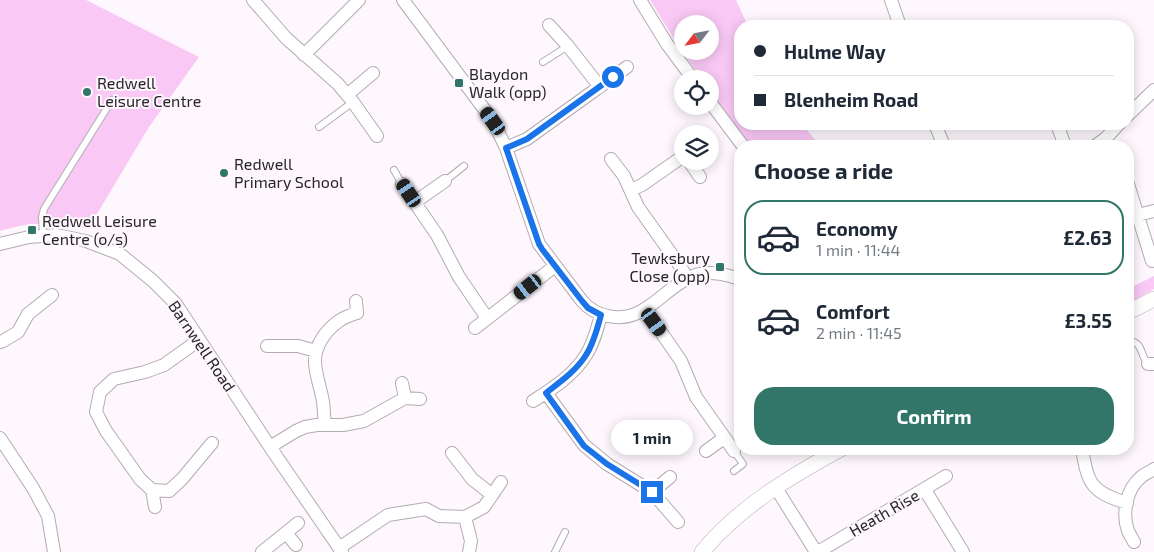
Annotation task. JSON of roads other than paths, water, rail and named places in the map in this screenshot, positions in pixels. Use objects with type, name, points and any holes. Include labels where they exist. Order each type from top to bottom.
[{"type":"street","points":[[253,0],[286,38],[338,84],[377,136]]},
{"type":"street","points":[[304,55],[359,0]]},
{"type":"street","points":[[404,0],[493,121],[506,148],[539,244],[588,308],[601,315],[616,318],[629,317],[645,309],[687,278],[700,274],[719,273],[734,277]]},
{"type":"street","points":[[640,0],[667,44],[686,70]]},
{"type":"street","points":[[891,0],[898,20]]},
{"type":"street","points":[[549,25],[600,87]]},
{"type":"street","points":[[506,148],[527,139],[627,67]]},
{"type":"street","points":[[350,99],[373,73]]},
{"type":"street","points":[[1134,109],[1154,90]]},
{"type":"street","points":[[719,114],[738,140]]},
{"type":"street","points":[[611,159],[624,176],[638,207],[687,278]]},
{"type":"street","points":[[631,190],[642,185],[674,163]]},
{"type":"street","points":[[695,170],[700,177]]},
{"type":"street","points":[[415,202],[445,181]]},
{"type":"street","points":[[402,184],[436,235],[459,277],[487,318]]},
{"type":"street","points":[[1134,205],[1152,261]]},
{"type":"street","points":[[1137,215],[1154,210]]},
{"type":"street","name":"Barnwell Road","points":[[0,244],[29,237],[56,235],[86,242],[120,254],[153,280],[176,304],[270,448],[340,550]]},
{"type":"street","points":[[475,328],[555,266]]},
{"type":"street","points":[[0,342],[18,332],[28,314],[52,295]]},
{"type":"street","points":[[1134,309],[1154,299]]},
{"type":"street","points":[[325,425],[323,403],[314,361],[316,351],[329,329],[340,320],[357,313],[356,301]]},
{"type":"street","points":[[645,309],[681,361],[696,397],[734,451]]},
{"type":"street","points":[[532,400],[546,393],[586,356],[595,337],[601,315]]},
{"type":"street","points":[[155,507],[152,490],[140,479],[106,431],[96,412],[100,392],[114,379],[145,372],[164,365],[199,340]]},
{"type":"street","points":[[267,346],[298,346],[316,351]]},
{"type":"street","points":[[402,383],[404,398]]},
{"type":"street","points":[[546,393],[584,446],[607,464],[652,492],[678,522]]},
{"type":"street","points":[[270,448],[305,427],[343,425],[364,421],[404,398],[420,399]]},
{"type":"street","points":[[0,438],[33,488],[48,516],[54,552]]},
{"type":"street","points":[[706,451],[724,438]]},
{"type":"street","points":[[152,490],[169,491],[212,442]]},
{"type":"street","points":[[452,454],[472,479],[492,494]]},
{"type":"street","points":[[702,552],[742,512],[799,472],[830,455]]},
{"type":"street","points":[[1083,455],[1086,474],[1093,486],[1109,498],[1126,503]]},
{"type":"street","points":[[1134,542],[1128,531],[1125,518],[1126,503],[1130,490],[1140,478],[1154,469]]},
{"type":"street","name":"Heath Rise","points":[[817,552],[946,476]]},
{"type":"street","points":[[652,492],[670,477]]},
{"type":"street","points":[[340,550],[388,514],[426,509],[439,516],[465,517],[484,506],[501,482]]},
{"type":"street","points":[[776,488],[817,552]]},
{"type":"street","name":"Heath Rise","points":[[925,490],[964,552]]},
{"type":"street","points":[[465,517],[471,541],[469,552]]},
{"type":"street","points":[[262,552],[298,523]]},
{"type":"street","points":[[286,533],[296,545]]},
{"type":"lane","points":[[543,62],[568,46]]},
{"type":"lane","points":[[318,128],[350,99]]},
{"type":"lane","points":[[43,236],[42,216],[44,209],[112,100]]},
{"type":"lane","points":[[445,181],[464,166]]},
{"type":"lane","points":[[394,170],[402,184]]},
{"type":"lane","points":[[1134,342],[1141,348],[1146,362],[1151,364]]},
{"type":"lane","points":[[734,471],[743,464],[737,455]]},
{"type":"lane","points":[[555,552],[565,532]]},
{"type":"place","name":"Blaydon Walk (opp)","points":[[459,83]]},
{"type":"place","name":"Redwell Leisure Centre","points":[[87,92]]},
{"type":"place","name":"Redwell Primary School","points":[[224,173]]},
{"type":"place","name":"Redwell Leisure Centre (o/s)","points":[[32,230]]},
{"type":"place","name":"Tewksbury Close (opp)","points":[[720,267]]}]
